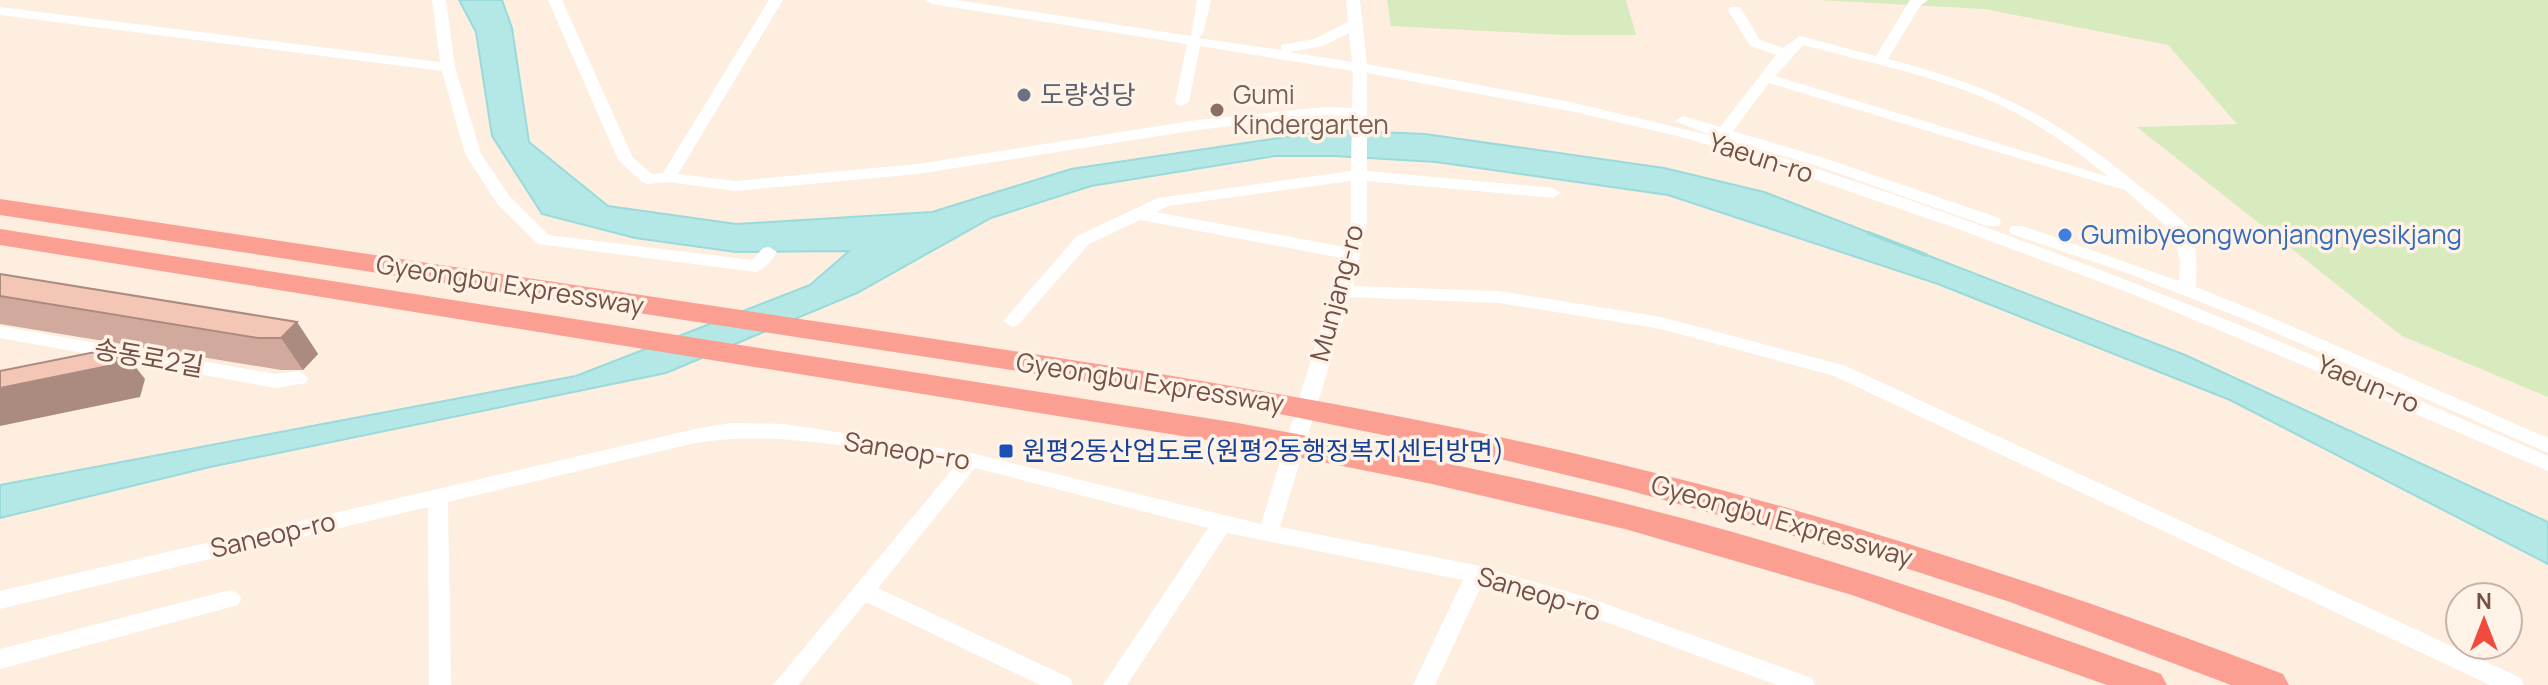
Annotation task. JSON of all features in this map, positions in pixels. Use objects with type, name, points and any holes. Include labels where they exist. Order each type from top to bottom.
[{"type":"highway","name":"Gyeongbu Expressway","points":[[0,207],[1226,393],[1453,437],[1667,487],[1789,521],[2069,610],[2271,685]]},
{"type":"highway","name":"Gyeongbu Expressway","points":[[0,237],[1207,429],[1445,473],[1585,506],[1751,551],[1923,604],[2149,685]]},
{"type":"street","points":[[439,0],[448,67],[473,154],[504,201],[544,240],[756,266],[769,252]]},
{"type":"street","points":[[555,0],[626,160],[648,179],[668,177],[735,186],[917,169],[1197,125],[1325,111],[1359,113]]},
{"type":"street","points":[[668,177],[776,0]]},
{"type":"street","name":"Yaeun-ro","points":[[932,0],[1360,65]]},
{"type":"street","points":[[1182,102],[1204,0]]},
{"type":"street","name":"Munjang-ro","points":[[1269,531],[1343,291],[1359,221],[1360,65],[1353,0]]},
{"type":"street","points":[[1879,62],[1915,3],[1921,0]]},
{"type":"street","name":"Yaeun-ro","points":[[1002,1],[1195,38],[1286,48],[1720,137],[2133,269],[2262,320],[2548,446]]},
{"type":"street","points":[[1735,10],[1755,43],[1785,53]]},
{"type":"street","points":[[0,11],[448,67]]},
{"type":"street","points":[[1286,48],[1318,43],[1356,24]]},
{"type":"street","points":[[1720,137],[1785,53],[1800,40],[2002,101],[2037,119],[2136,191],[2182,231],[2188,262],[2187,291]]},
{"type":"street","points":[[1768,78],[2136,191]]},
{"type":"street","name":"Yaeun-ro","points":[[1720,137],[2150,293],[2548,464]]},
{"type":"street","points":[[1012,321],[1083,240],[1164,202],[1358,175],[1553,193]]},
{"type":"street","points":[[1138,214],[1352,254]]},
{"type":"street","points":[[1343,291],[1499,297],[1647,321],[1840,371],[2513,685]]},
{"type":"street","name":"송동로2길","points":[[0,332],[276,381],[299,378]]},
{"type":"street","name":"Saneop-ro","points":[[0,600],[731,430],[785,431],[971,460],[1222,524],[1476,574],[1589,607],[1774,680],[1804,685]]},
{"type":"street","points":[[784,685],[971,460]]},
{"type":"street","points":[[438,496],[440,685]]},
{"type":"street","points":[[1114,685],[1222,524]]},
{"type":"street","points":[[1424,685],[1476,574]]},
{"type":"street","points":[[862,590],[1062,685]]},
{"type":"street","points":[[0,659],[230,599]]},
{"type":"green space","points":[[1387,0],[1626,0],[1636,35],[1565,35],[1391,26]]},
{"type":"green space","points":[[1818,0],[2548,0],[2548,397],[2402,336],[2137,127],[2237,124],[2168,45],[1985,9]]},
{"type":"water","points":[[459,0],[502,0],[512,28],[529,142],[608,206],[736,224],[932,212],[1071,169],[1332,130],[1425,134],[1664,168],[1764,192],[2185,355],[2548,522],[2548,564],[2230,400],[1938,284],[1668,195],[1436,162],[1334,156],[1275,156],[1091,186],[991,218],[857,293],[666,373],[210,467],[0,518],[0,485],[576,376],[810,285],[849,251],[736,252],[635,238],[542,214],[492,136],[476,32]]},
{"type":"building","points":[[0,274],[297,322],[281,338],[258,338],[0,296]]},
{"type":"building","points":[[120,347],[113,365],[0,388],[0,371]]},
{"type":"waterway","points":[[1869,233],[1926,255]]},
{"type":"place","name":"도량성당","points":[[1024,95]]},
{"type":"place","name":"Gumi Kindergarten","points":[[1217,110]]},
{"type":"place","name":"Gumibyeongwonjangnyesikjang","points":[[2065,235]]},
{"type":"place","name":"원평2동산업도로(원평2동행정복지센터방면)","points":[[1006,451]]}]
